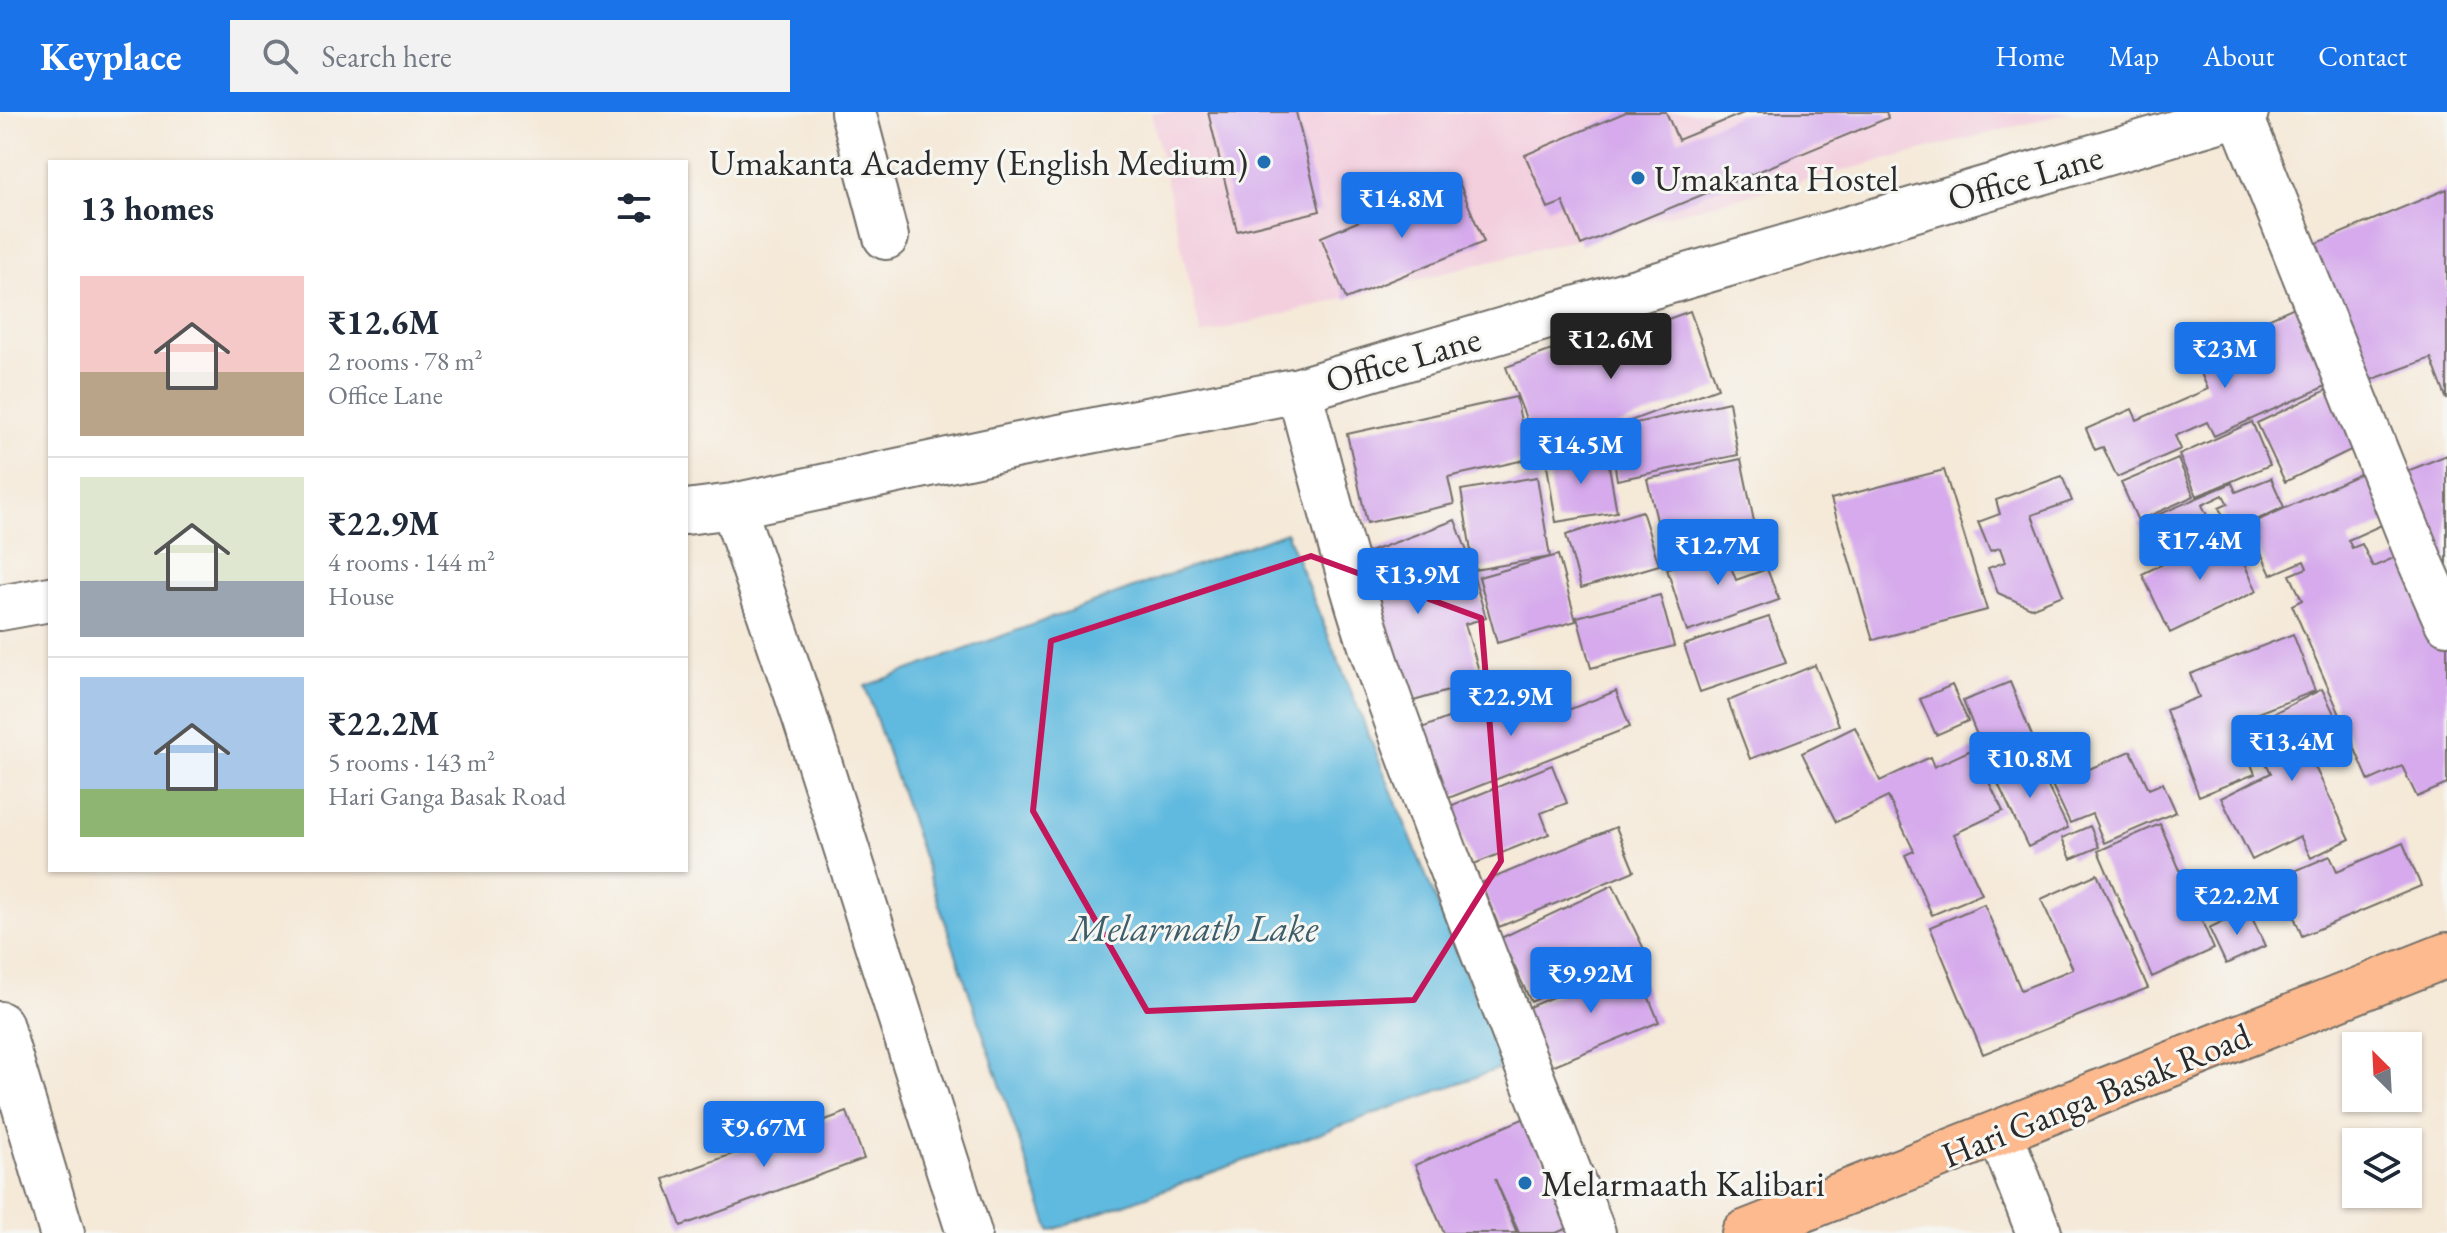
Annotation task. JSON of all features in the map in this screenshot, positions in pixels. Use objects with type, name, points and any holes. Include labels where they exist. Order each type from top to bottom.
[{"type":"main road","name":"Hari Ganga Basak Road","points":[[1744,1233],[2447,955]]},
{"type":"street","points":[[853,112],[886,237]]},
{"type":"street","points":[[2243,113],[2447,622]]},
{"type":"street","name":"Office Lane","points":[[688,512],[733,506],[998,449],[1299,390],[2243,113]]},
{"type":"street","points":[[1299,390],[1333,520],[1383,681],[1500,996],[1593,1233]]},
{"type":"street","points":[[733,506],[805,718],[969,1233]]},
{"type":"street","points":[[0,608],[48,599]]},
{"type":"street","points":[[0,1024],[62,1233]]},
{"type":"street","points":[[2000,1133],[2039,1233]]},
{"type":"highlighted area","points":[[1311,556],[1481,618],[1501,861],[1414,1000],[1147,1011],[1033,811],[1051,641]]},
{"type":"shaded area","points":[[1151,112],[2072,112],[1201,335]]},
{"type":"water","name":"Melarmath Lake","points":[[1286,532],[1504,1067],[1050,1231],[865,686]]},
{"type":"building","name":"Umakanta Academy (English Medium)","points":[[1208,112],[1296,112],[1320,211],[1237,231]]},
{"type":"building","name":"Umakanta Hostel","points":[[1626,112],[1666,112],[1678,140],[1746,112],[1886,112],[1888,118],[1581,245],[1563,202],[1548,208],[1525,155]]},
{"type":"building","points":[[1458,180],[1484,242],[1346,299],[1321,237]]},
{"type":"building","points":[[2447,189],[2447,400],[2431,358],[2365,382],[2310,246]]},
{"type":"building","points":[[2301,304],[2335,382],[2214,436],[2207,422],[2175,436],[2181,449],[2117,477],[2103,447],[2095,450],[2086,429],[2132,409],[2137,420],[2208,389],[2192,353]]},
{"type":"building","points":[[1690,311],[1718,388],[1540,455],[1506,367],[1582,339],[1586,349]]},
{"type":"building","points":[[2333,387],[2361,445],[2285,482],[2257,423]]},
{"type":"building","points":[[1516,397],[1529,459],[1448,477],[1454,504],[1367,523],[1347,434]]},
{"type":"building","points":[[1729,402],[1738,455],[1617,480],[1609,429]]},
{"type":"building","points":[[2252,422],[2270,465],[2197,496],[2179,455]]},
{"type":"building","points":[[1606,449],[1617,512],[1556,522],[1546,459]]},
{"type":"building","points":[[2447,455],[2447,593],[2400,474]]},
{"type":"building","points":[[1741,459],[1755,526],[1666,558],[1647,479]]},
{"type":"building","points":[[2178,459],[2194,496],[2138,521],[2121,483]]},
{"type":"building","points":[[2373,468],[2395,519],[2348,540],[2352,548],[2362,544],[2373,567],[2405,553],[2447,646],[2447,784],[2417,797],[2402,766],[2369,781],[2292,605],[2302,600],[2290,575],[2307,568],[2304,561],[2271,575],[2248,525]]},
{"type":"building","points":[[1944,470],[1987,610],[1873,640],[1831,499]]},
{"type":"building","points":[[2062,476],[2072,501],[2032,515],[2063,595],[2031,608],[1998,593],[1988,568],[2005,562],[2000,548],[1990,551],[1978,522],[2000,514],[1996,500]]},
{"type":"building","points":[[1537,477],[1550,557],[1474,570],[1461,490]]},
{"type":"building","points":[[2271,478],[2284,507],[2231,532],[2219,508],[2228,504],[2223,495],[2202,505],[2217,536],[2157,562],[2139,523],[2232,483],[2236,492]]},
{"type":"building","points":[[1642,511],[1659,565],[1581,588],[1566,535]]},
{"type":"building","points":[[1455,520],[1468,554],[1370,592],[1470,564],[1486,618],[1465,624],[1482,681],[1383,710],[1348,560]]},
{"type":"building","points":[[2229,532],[2257,591],[2170,633],[2142,574]]},
{"type":"building","points":[[1742,536],[1749,551],[1728,559],[1736,580],[1767,569],[1779,600],[1687,632],[1667,569]]},
{"type":"building","points":[[1558,555],[1576,621],[1497,643],[1479,577]]},
{"type":"building","points":[[1660,595],[1674,646],[1591,668],[1577,617]]},
{"type":"building","points":[[1769,617],[1786,663],[1700,692],[1684,645]]},
{"type":"building","points":[[2293,634],[2315,691],[2234,722],[2255,774],[2199,796],[2166,710],[2199,697],[2190,674]]},
{"type":"building","points":[[1815,665],[1839,725],[1750,759],[1728,701]]},
{"type":"building","points":[[2010,682],[2037,748],[1990,767],[1963,701]]},
{"type":"building","points":[[1536,684],[1548,718],[1616,691],[1630,727],[1441,801],[1414,731]]},
{"type":"building","points":[[1952,685],[1968,721],[1936,735],[1920,699]]},
{"type":"building","points":[[2322,689],[2348,742],[2312,761],[2350,839],[2311,858],[2300,836],[2252,860],[2221,798],[2271,773],[2253,737],[2277,725],[2272,714]]},
{"type":"building","points":[[1855,727],[1880,781],[1930,757],[1934,767],[1973,749],[2003,811],[1954,834],[1982,894],[1932,915],[1905,855],[1914,851],[1888,797],[1836,822],[1802,753]]},
{"type":"building","points":[[2131,751],[2149,789],[2163,783],[2176,812],[2104,843],[2092,814],[2070,823],[2052,785]]},
{"type":"building","points":[[2031,752],[2068,828],[2028,847],[1992,771]]},
{"type":"building","points":[[1552,765],[1567,803],[1541,813],[1549,834],[1474,864],[1450,806]]},
{"type":"building","points":[[2160,824],[2214,949],[2152,977],[2098,851]]},
{"type":"building","points":[[2090,826],[2099,847],[2071,859],[2062,838]]},
{"type":"building","points":[[1616,827],[1634,871],[1499,927],[1481,883]]},
{"type":"building","points":[[2403,843],[2421,886],[2302,936],[2278,878],[2330,856],[2337,871]]},
{"type":"building","points":[[2097,874],[2148,988],[1983,1054],[1930,927],[1984,904],[2021,990],[2073,969],[2041,899]]},
{"type":"building","points":[[1613,885],[1644,949],[1531,1002],[1501,938]]},
{"type":"building","points":[[2248,909],[2265,946],[2226,964],[2209,928]]},
{"type":"building","points":[[1634,962],[1659,1022],[1547,1068],[1522,1010]]},
{"type":"building","points":[[847,1112],[864,1159],[681,1226],[664,1179]]},
{"type":"building","points":[[1525,1118],[1573,1226],[1556,1233],[1519,1233],[1495,1179],[1517,1233],[1444,1233],[1415,1165]]},
{"type":"place","name":"Umakanta Academy (English Medium)","points":[[1264,162]]},
{"type":"place","name":"Umakanta Hostel","points":[[1638,178]]},
{"type":"place","name":"Melarmaath Kalibari","points":[[1525,1183]]}]
